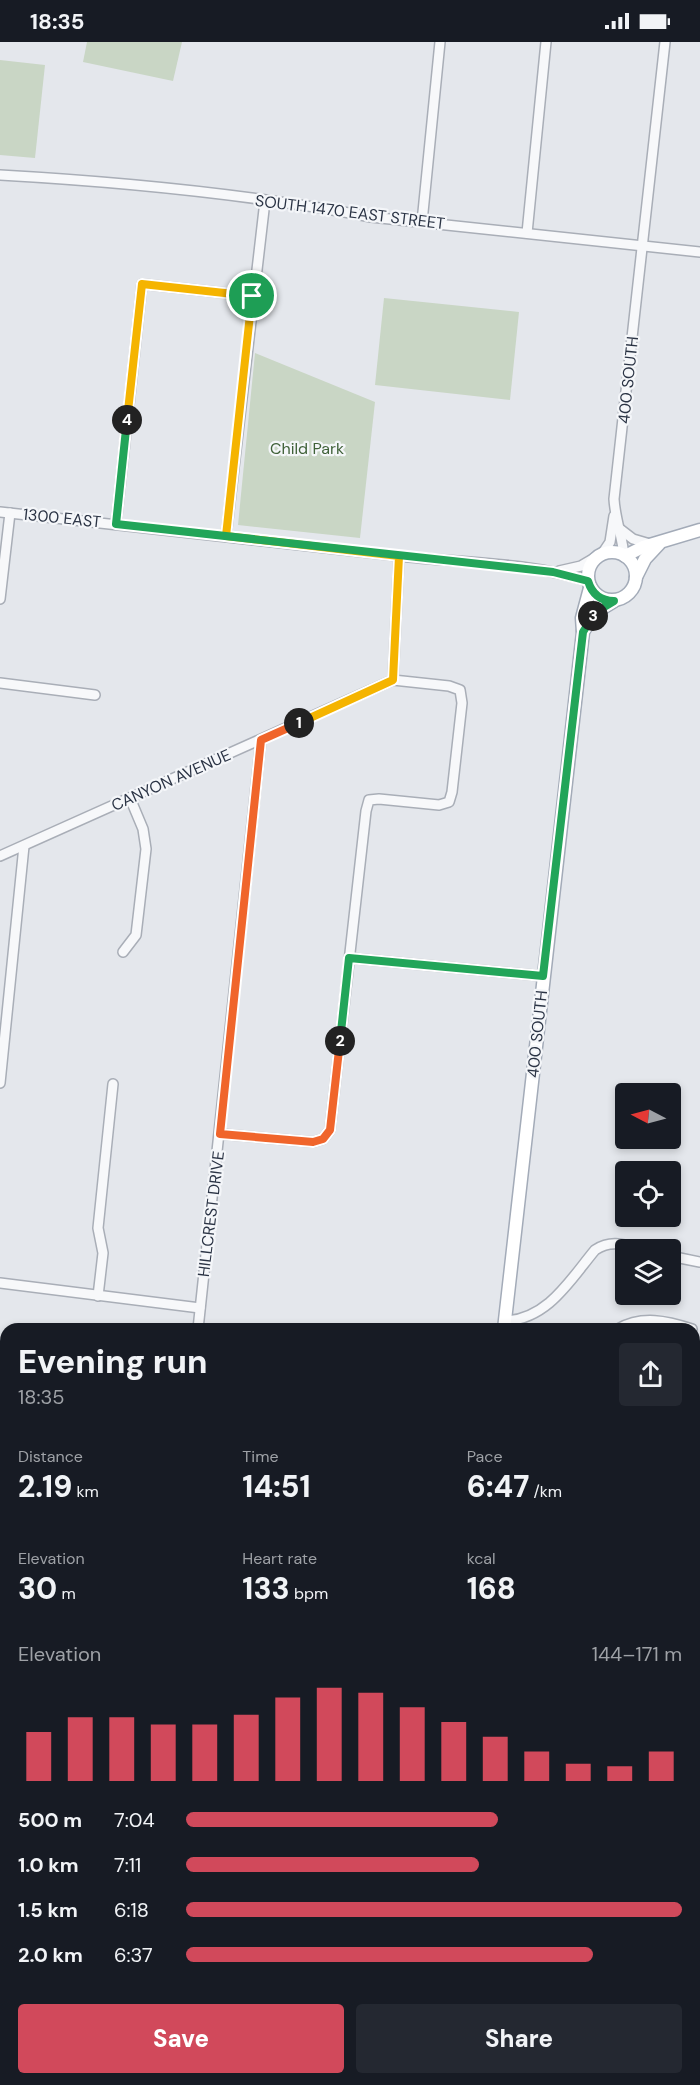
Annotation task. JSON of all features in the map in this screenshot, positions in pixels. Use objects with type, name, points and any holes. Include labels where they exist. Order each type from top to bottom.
[{"type":"main road","points":[[624,555],[700,530]]},
{"type":"main road","points":[[583,632],[599,610],[627,596],[645,559],[656,544]]},
{"type":"main road","points":[[614,601],[599,597],[589,584],[590,566],[600,555],[616,552],[624,555],[633,566],[636,578]]},
{"type":"main road","name":"400 SOUTH","points":[[505,1323],[583,632],[582,618],[589,584]]},
{"type":"street","points":[[423,222],[440,42]]},
{"type":"street","points":[[527,233],[546,42]]},
{"type":"street","name":"400 SOUTH","points":[[624,555],[614,499],[664,42]]},
{"type":"street","name":"SOUTH 1470 EAST STREET","points":[[0,175],[207,193],[323,208],[371,217],[700,252]]},
{"type":"street","points":[[226,536],[252,296],[265,201]]},
{"type":"street","points":[[116,524],[142,284],[252,296]]},
{"type":"street","points":[[0,599],[5,512]]},
{"type":"street","name":"1300 EAST","points":[[5,512],[553,572],[589,584]]},
{"type":"street","name":"400 SOUTH","points":[[600,555],[610,542],[615,514]]},
{"type":"street","points":[[619,528],[633,539],[656,544]]},
{"type":"street","name":"1300 EAST","points":[[553,572],[581,566],[600,555]]},
{"type":"street","points":[[220,1134],[313,1142],[323,1139],[330,1130],[369,800],[439,805],[449,802],[462,703],[460,690],[393,680],[399,556]]},
{"type":"street","name":"CANYON AVENUE","points":[[0,856],[393,680]]},
{"type":"street","points":[[0,683],[95,695]]},
{"type":"street","name":"HILLCREST DRIVE","points":[[199,1323],[261,740]]},
{"type":"street","points":[[123,952],[136,935],[146,849],[143,829],[130,798]]},
{"type":"street","points":[[0,1083],[24,846]]},
{"type":"street","points":[[349,958],[543,976]]},
{"type":"street","points":[[98,1296],[103,1253],[98,1228],[113,1084]]},
{"type":"street","points":[[511,1323],[546,1306],[595,1250],[605,1244],[615,1244]]},
{"type":"street","points":[[681,1258],[700,1262]]},
{"type":"street","points":[[0,1283],[200,1308]]},
{"type":"street","points":[[631,1323],[655,1320],[674,1323]]},
{"type":"green space","points":[[87,42],[182,42],[173,81],[83,62]]},
{"type":"green space","points":[[0,60],[45,65],[35,158],[0,155]]},
{"type":"green space","points":[[384,298],[519,312],[510,400],[375,385]]},
{"type":"green space","name":"Child Park","points":[[255,353],[375,402],[360,538],[238,525]]},
{"type":"route","points":[[252,296],[142,284],[116,524],[399,556],[553,572],[588,581],[595,594],[604,600],[614,601],[599,610],[583,632],[543,976],[349,958],[330,1130],[323,1139],[313,1142],[220,1134],[261,740],[393,680],[399,556],[226,536],[252,296]]}]
